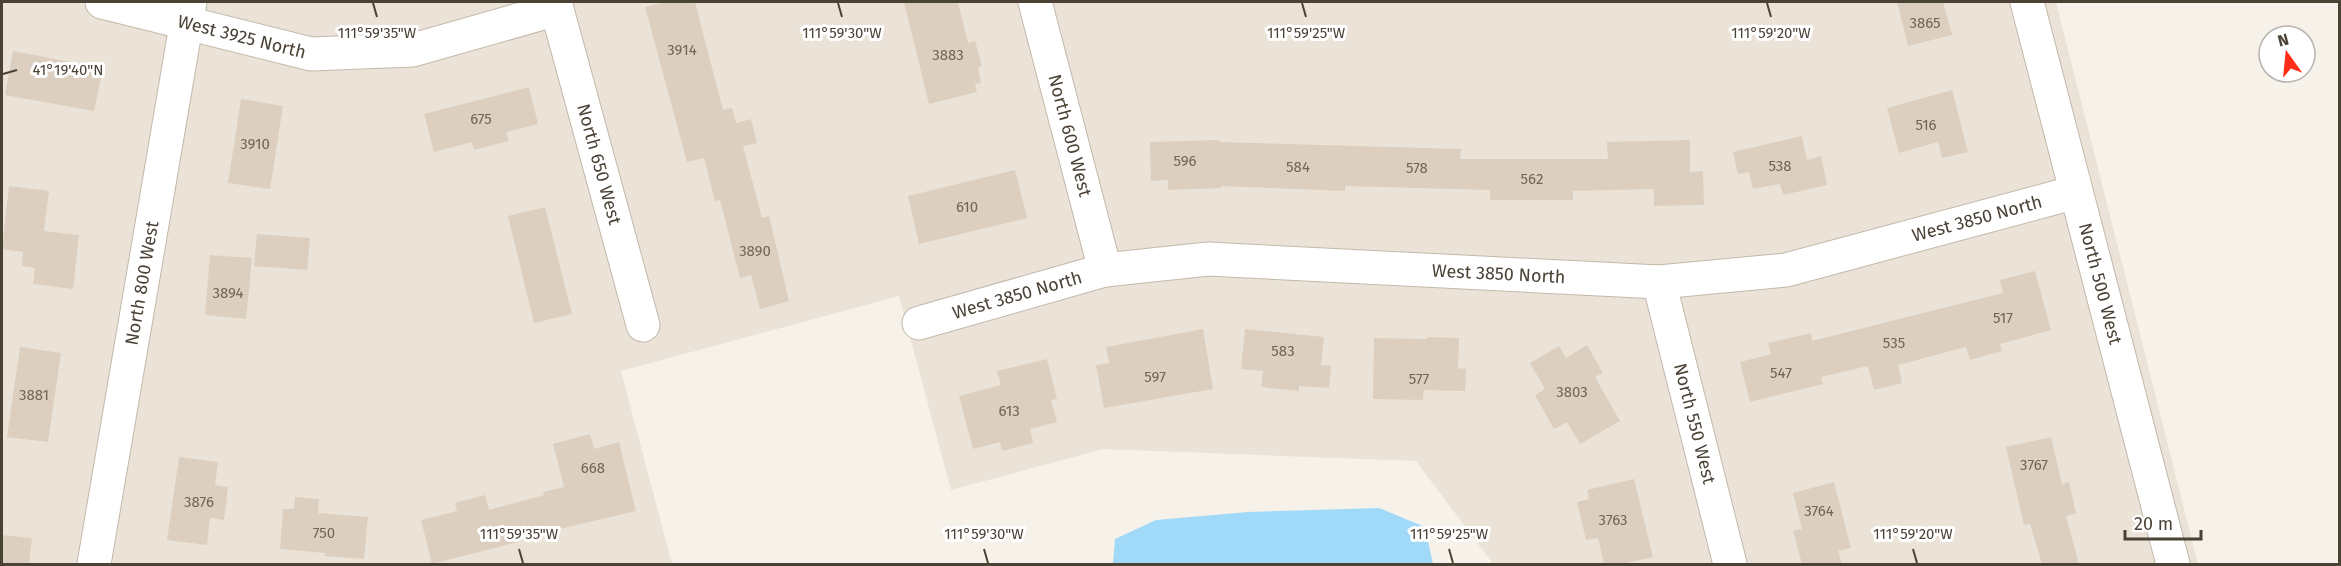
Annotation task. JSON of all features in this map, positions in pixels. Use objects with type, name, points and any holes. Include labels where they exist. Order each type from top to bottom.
[{"type":"street","name":"West 3925 North","points":[[102,2],[188,13],[311,54],[413,50],[556,5]]},
{"type":"street","name":"North 600 West","points":[[1035,2],[1105,270]]},
{"type":"street","name":"North 500 West","points":[[2027,2],[2173,564]]},
{"type":"street","name":"North 650 West","points":[[556,5],[643,326]]},
{"type":"street","name":"North 800 West","points":[[94,564],[188,13]]},
{"type":"street","name":"West 3850 North","points":[[919,323],[1105,270],[1208,259],[1659,282],[1786,270],[2076,192]]},
{"type":"street","name":"North 550 West","points":[[1659,282],[1731,564]]},
{"type":"shaded area","points":[[2,2],[2056,2],[2198,564],[1493,564],[1416,461],[1103,449],[951,490],[899,296],[621,371],[672,564],[2,564]]},
{"type":"water","points":[[1379,508],[1425,527],[1433,564],[1113,564],[1115,539],[1156,520],[1248,512]]},
{"type":"building","points":[[667,2],[695,2],[723,110],[732,108],[736,123],[751,119],[757,143],[743,146],[762,218],[769,216],[789,301],[760,309],[751,275],[740,278],[720,200],[715,201],[704,158],[687,162],[645,7]]},
{"type":"building","points":[[904,2],[958,2],[968,43],[975,41],[982,66],[978,68],[981,83],[975,84],[977,92],[929,104]]},
{"type":"building","points":[[1897,2],[1943,2],[1952,35],[1908,46]]},
{"type":"building","points":[[13,51],[103,68],[94,111],[5,95]]},
{"type":"building","points":[[529,87],[538,124],[506,132],[509,141],[474,150],[472,142],[434,152],[424,114]]},
{"type":"building","points":[[1952,90],[1968,152],[1942,158],[1938,142],[1899,153],[1887,108]]},
{"type":"building","points":[[241,99],[283,106],[270,189],[228,183]]},
{"type":"building","points":[[1802,136],[1807,160],[1821,156],[1827,185],[1783,195],[1780,184],[1753,189],[1749,172],[1738,174],[1733,152]]},
{"type":"building","points":[[1219,140],[1220,142],[1461,149],[1460,159],[1608,159],[1607,142],[1690,140],[1690,172],[1703,171],[1704,205],[1654,206],[1654,189],[1573,191],[1573,200],[1490,200],[1490,190],[1345,186],[1345,191],[1221,186],[1221,188],[1168,190],[1168,180],[1151,181],[1150,142]]},
{"type":"building","points":[[1015,170],[1027,218],[919,244],[908,196]]},
{"type":"building","points":[[9,186],[49,191],[44,231],[79,235],[73,289],[33,284],[35,268],[22,266],[23,252],[2,249]]},
{"type":"building","points":[[545,207],[572,314],[534,323],[508,216]]},
{"type":"building","points":[[257,234],[310,238],[307,270],[254,266]]},
{"type":"building","points":[[210,255],[252,258],[246,319],[205,315]]},
{"type":"building","points":[[2035,271],[2051,330],[2000,344],[2002,351],[1970,360],[1966,347],[1898,365],[1902,383],[1874,390],[1868,366],[1821,377],[1823,384],[1750,402],[1740,362],[1771,354],[1768,343],[1811,333],[1812,341],[2003,293],[2000,280]]},
{"type":"building","points":[[1203,329],[1213,389],[1104,408],[1096,365],[1109,363],[1106,347]]},
{"type":"building","points":[[1245,329],[1324,337],[1321,365],[1331,366],[1329,388],[1299,386],[1299,391],[1261,387],[1263,371],[1241,369]]},
{"type":"building","points":[[1427,337],[1459,338],[1458,368],[1466,369],[1465,391],[1424,390],[1423,400],[1373,399],[1374,338],[1427,339]]},
{"type":"building","points":[[1587,345],[1603,373],[1595,377],[1620,421],[1580,444],[1567,422],[1554,429],[1535,395],[1545,389],[1530,363],[1559,346],[1566,358]]},
{"type":"building","points":[[20,347],[61,353],[48,442],[7,437]]},
{"type":"building","points":[[1047,359],[1057,399],[1051,400],[1057,422],[1030,429],[1033,443],[1002,451],[1000,442],[973,449],[959,396],[1001,385],[997,371]]},
{"type":"building","points":[[590,434],[594,449],[619,442],[636,511],[517,539],[518,542],[432,564],[421,520],[457,511],[455,503],[485,495],[489,510],[564,487],[553,444]]},
{"type":"building","points":[[2051,437],[2062,484],[2069,482],[2076,513],[2066,516],[2079,564],[2042,564],[2030,524],[2024,525],[2006,447]]},
{"type":"building","points":[[179,457],[218,462],[215,485],[228,487],[224,520],[210,518],[207,545],[167,540]]},
{"type":"building","points":[[1634,479],[1653,557],[1622,564],[1604,564],[1598,538],[1586,540],[1577,502],[1589,499],[1587,490]]},
{"type":"building","points":[[1834,482],[1851,548],[1838,551],[1842,564],[1802,564],[1793,531],[1802,529],[1793,493]]},
{"type":"building","points":[[295,497],[319,499],[318,513],[368,517],[364,559],[280,549],[283,509],[294,509]]},
{"type":"building","points":[[2,535],[32,538],[29,564],[2,564]]}]
